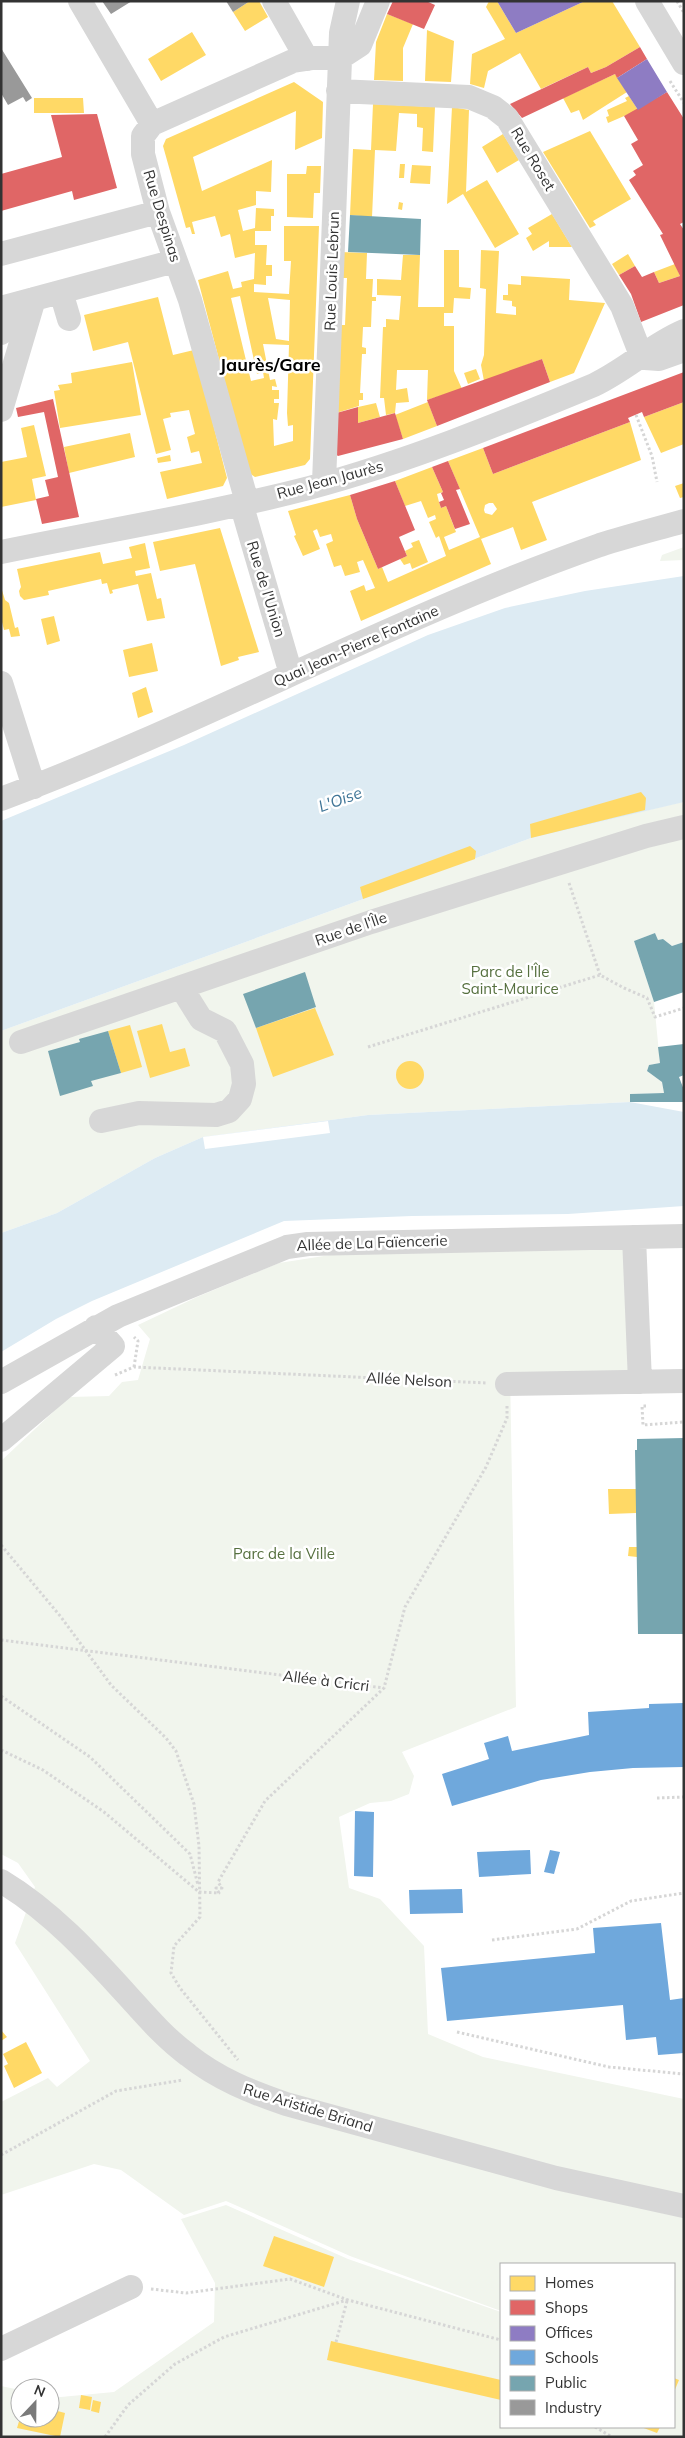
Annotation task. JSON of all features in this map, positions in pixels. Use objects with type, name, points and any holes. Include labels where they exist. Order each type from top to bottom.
[{"type":"street","points":[[80,1],[152,124],[293,62],[307,59],[340,58],[360,45],[378,1]]},
{"type":"street","points":[[274,1],[307,59]]},
{"type":"street","name":"Rue Louis Lebrun","points":[[324,483],[338,91],[342,24],[348,1]]},
{"type":"street","points":[[340,58],[362,1]]},
{"type":"street","points":[[647,1],[684,62]]},
{"type":"street","name":"Rue Roset","points":[[338,91],[468,97],[493,107],[507,118],[622,306],[641,355]]},
{"type":"street","name":"Rue Despinas","points":[[152,124],[143,136],[142,145],[158,212],[190,300],[244,503]]},
{"type":"street","points":[[1,254],[158,212]]},
{"type":"street","points":[[4,309],[34,299],[175,261]]},
{"type":"street","points":[[61,292],[69,319]]},
{"type":"street","points":[[1,410],[10,354],[27,324],[34,299]]},
{"type":"street","points":[[1,333],[34,299]]},
{"type":"street","name":"Rue Jean Jaurès","points":[[1,552],[244,503],[393,463],[537,409],[609,378],[653,346],[684,331]]},
{"type":"street","points":[[641,355],[652,360],[684,350]]},
{"type":"street","name":"Rue de l'Union","points":[[244,503],[291,674]]},
{"type":"street","name":"Quai Jean-Pierre Fontaine","points":[[1,800],[520,575],[601,545],[684,521]]},
{"type":"street","points":[[1,683],[34,787]]},
{"type":"street","name":"Rue de l'Île","points":[[21,1042],[371,922],[637,839],[684,827]]},
{"type":"street","points":[[101,1121],[139,1114],[216,1115],[229,1111],[240,1099],[244,1084],[242,1064],[225,1031],[201,1019],[181,987]]},
{"type":"street","name":"Allée de La Faïencerie","points":[[1,1382],[96,1327],[274,1250],[297,1245],[684,1236]]},
{"type":"street","points":[[634,1237],[640,1382]]},
{"type":"street","points":[[1,1440],[113,1346],[96,1327]]},
{"type":"street","points":[[507,1384],[684,1381]]},
{"type":"street","name":"Rue Aristide Briand","points":[[10,1887],[72,1937],[173,2043],[216,2075],[244,2090],[286,2104],[556,2178],[684,2206]]},
{"type":"street","points":[[1,2349],[131,2287]]},
{"type":"path","points":[[676,1],[684,13]]},
{"type":"path","points":[[636,415],[652,456],[657,482]]},
{"type":"path","points":[[566,876],[600,975],[648,998],[655,1017],[684,1008]]},
{"type":"path","points":[[368,1047],[600,975]]},
{"type":"path","name":"Allée Nelson","points":[[134,1367],[507,1384]]},
{"type":"path","name":"Allée à Cricri","points":[[1,1640],[384,1688],[404,1607],[486,1467],[507,1418],[507,1384]]},
{"type":"path","points":[[650,1405],[642,1406],[643,1425],[684,1422]]},
{"type":"path","points":[[1,1545],[61,1617],[111,1685],[166,1738],[176,1751],[194,1804],[199,1846],[200,1917],[174,1946],[171,1973],[180,1988],[240,2064]]},
{"type":"path","points":[[1,1750],[43,1770],[104,1812],[199,1892],[219,1893],[216,1888],[222,1888],[218,1882],[265,1802],[384,1688]]},
{"type":"path","points":[[1,1696],[90,1757],[190,1854],[199,1892]]},
{"type":"path","points":[[657,1798],[684,1797]]},
{"type":"path","points":[[492,1940],[577,1929],[631,1900],[684,1894]]},
{"type":"path","points":[[457,2032],[609,2066],[684,2074]]},
{"type":"path","points":[[1,2155],[116,2091],[216,2075]]},
{"type":"path","points":[[131,2287],[186,2293],[290,2279],[348,2300],[500,2340]]},
{"type":"path","points":[[336,2342],[348,2300]]},
{"type":"path","points":[[105,2437],[128,2405],[175,2364],[224,2337],[348,2300]]},
{"type":"path","points":[[597,2428],[612,2437]]},
{"type":"green space","points":[[684,547],[684,560],[660,561],[662,555]]},
{"type":"green space","name":"Parc de l'Île Saint-Maurice","points":[[682,802],[684,810],[684,942],[672,946],[663,939],[658,940],[655,933],[634,941],[654,1002],[660,1063],[649,1065],[647,1071],[662,1082],[664,1093],[630,1094],[630,1102],[368,1115],[203,1137],[155,1158],[57,1213],[1,1233],[1,1031],[531,838]]},
{"type":"green space","name":"Parc de la Ville","points":[[494,1245],[624,1250],[629,1372],[510,1372],[516,1707],[402,1752],[414,1776],[409,1794],[391,1801],[370,1803],[339,1817],[349,1888],[380,1899],[424,1946],[428,2034],[483,2057],[684,2099],[684,2437],[1,2437],[1,2386],[10,2388],[10,2428],[60,2428],[60,2397],[114,2392],[214,2322],[215,2283],[181,2219],[226,2205],[348,2259],[500,2312],[500,2428],[675,2428],[675,2263],[500,2263],[500,2311],[350,2256],[226,2201],[184,2215],[121,2170],[94,2164],[1,2195],[1,2102],[48,2078],[57,2087],[90,2061],[15,1943],[35,1887],[18,1863],[1,1854],[1,1461],[69,1397],[109,1396],[122,1382],[138,1380],[150,1339],[138,1325],[197,1297],[279,1263],[343,1253]]},
{"type":"water","name":"L'Oise","points":[[684,576],[684,802],[531,838],[1,1031],[1,821],[184,745],[428,635],[505,608],[585,591]]},
{"type":"water","points":[[630,1102],[684,1112],[684,1206],[568,1214],[412,1216],[284,1221],[92,1301],[56,1319],[1,1352],[1,1233],[57,1213],[155,1158],[203,1137],[368,1115]]},
{"type":"pier","points":[[328,1121],[330,1133],[205,1149],[203,1137]]},
{"type":"building: Homes","points":[[250,1],[259,1],[268,17],[245,31],[233,12]]},
{"type":"building: Homes","points":[[489,1],[497,1],[516,33],[585,1],[612,1],[640,47],[606,67],[591,73],[588,67],[541,89],[520,53],[488,71],[484,88],[470,84],[472,54],[505,39],[486,7]]},
{"type":"building: Homes","points":[[387,14],[413,24],[403,48],[403,81],[374,80],[376,42]]},
{"type":"building: Homes","points":[[427,30],[454,41],[451,82],[425,81]]},
{"type":"building: Homes","points":[[192,32],[206,55],[161,81],[148,59]]},
{"type":"building: Homes","points":[[615,74],[627,92],[583,120],[579,110],[571,113],[563,98]]},
{"type":"building: Homes","points":[[294,82],[323,102],[322,138],[295,150],[296,111],[193,157],[202,191],[272,160],[271,192],[256,191],[256,205],[238,210],[243,231],[255,228],[256,208],[274,209],[274,216],[271,216],[271,231],[255,231],[255,245],[267,245],[266,265],[272,265],[272,276],[266,276],[266,285],[254,284],[254,292],[289,294],[291,261],[284,261],[284,226],[319,226],[310,459],[305,465],[255,477],[249,473],[198,280],[228,271],[233,289],[242,287],[241,282],[254,279],[255,253],[235,258],[230,234],[221,237],[215,216],[192,222],[195,234],[192,234],[190,227],[186,228],[163,146],[166,139]],"holes":[[[240,296],[257,374],[260,373],[258,367],[262,366],[264,378],[251,381],[231,298]],[[268,298],[290,300],[289,341],[276,339]],[[263,344],[289,345],[287,413],[288,426],[293,425],[293,441],[274,446],[273,419],[277,420],[279,403],[274,403],[274,399],[279,399],[279,390],[272,390],[272,386],[277,387],[275,379],[270,380]]]},
{"type":"building: Homes","points":[[629,96],[638,110],[608,123],[606,117],[609,116],[607,110],[627,101],[625,98]]},
{"type":"building: Homes","points":[[34,98],[83,98],[84,113],[34,113]]},
{"type":"building: Homes","points":[[373,104],[435,107],[433,152],[422,151],[423,128],[417,127],[417,114],[399,113],[396,151],[375,150],[372,217],[350,215],[353,149],[371,150]]},
{"type":"building: Homes","points":[[452,107],[469,110],[466,192],[487,180],[519,234],[495,248],[463,194],[447,204]]},
{"type":"building: Homes","points":[[590,131],[631,199],[593,221],[596,225],[590,228],[543,152]]},
{"type":"building: Homes","points":[[503,134],[519,160],[497,173],[482,147]]},
{"type":"building: Homes","points":[[400,164],[405,164],[404,178],[399,178]]},
{"type":"building: Homes","points":[[412,165],[431,166],[430,184],[410,183]]},
{"type":"building: Homes","points":[[307,166],[321,166],[320,193],[314,193],[313,218],[287,217],[287,174],[306,174]]},
{"type":"building: Homes","points":[[399,202],[403,203],[402,210],[398,209]]},
{"type":"building: Homes","points":[[552,214],[572,247],[549,247],[549,241],[533,251],[526,238],[532,234],[528,228]]},
{"type":"building: Homes","points":[[444,250],[459,250],[459,287],[471,288],[470,299],[454,298],[453,313],[444,313],[444,326],[454,326],[454,371],[462,389],[427,400],[428,370],[397,370],[396,390],[407,388],[409,402],[396,403],[395,413],[386,415],[384,398],[380,398],[383,327],[386,327],[386,319],[399,320],[401,296],[377,295],[377,279],[401,280],[403,255],[420,255],[418,307],[444,307]]},
{"type":"building: Homes","points":[[481,250],[499,251],[496,313],[516,315],[516,307],[512,306],[512,301],[503,300],[503,295],[508,295],[508,284],[521,285],[521,276],[570,279],[569,300],[605,303],[574,373],[550,382],[542,359],[484,381],[481,365],[484,355],[486,289],[480,288]]},
{"type":"building: Homes","points":[[340,252],[367,253],[366,279],[373,279],[372,297],[376,297],[376,301],[372,301],[371,327],[363,327],[362,347],[366,348],[366,354],[362,354],[360,393],[363,393],[363,400],[359,400],[359,406],[333,414],[337,325],[345,325],[347,278],[339,278]]},
{"type":"building: Homes","points":[[628,254],[635,266],[619,275],[612,264]]},
{"type":"building: Homes","points":[[675,264],[680,276],[659,283],[654,272]]},
{"type":"building: Homes","points":[[158,297],[173,355],[194,350],[227,478],[223,486],[167,499],[160,472],[202,463],[199,451],[191,453],[187,437],[195,434],[189,410],[170,413],[171,417],[163,419],[171,450],[156,454],[128,342],[93,351],[84,315]]},
{"type":"building: Homes","points":[[132,362],[141,415],[60,428],[54,391],[60,390],[58,385],[72,383],[71,373]]},
{"type":"building: Homes","points":[[476,369],[480,379],[468,384],[464,373]]},
{"type":"building: Homes","points":[[428,402],[437,426],[403,439],[395,415]]},
{"type":"building: Homes","points":[[684,402],[684,444],[661,453],[644,417]]},
{"type":"building: Homes","points":[[376,403],[380,417],[358,423],[358,407]]},
{"type":"building: Homes","points":[[630,422],[641,460],[532,502],[547,540],[521,550],[513,527],[481,539],[491,564],[361,621],[350,591],[364,585],[366,591],[375,588],[363,560],[357,562],[360,572],[345,576],[341,565],[334,567],[326,544],[333,541],[331,534],[320,537],[317,529],[313,531],[320,549],[303,556],[294,536],[296,535],[288,511],[350,495],[357,519],[378,569],[382,567],[388,582],[446,556],[439,536],[436,538],[429,522],[436,519],[435,515],[428,518],[421,501],[405,506],[395,481],[432,467],[443,492],[437,494],[441,508],[446,506],[456,532],[444,537],[449,550],[480,537],[448,461],[483,448],[493,474]],"holes":[[[493,503],[497,509],[492,515],[485,513],[485,505]]]},
{"type":"building: Homes","points":[[34,425],[46,476],[32,479],[36,500],[1,507],[1,462],[27,457],[21,428]]},
{"type":"building: Homes","points":[[130,433],[135,457],[69,473],[64,447]]},
{"type":"building: Homes","points":[[170,455],[171,461],[158,463],[157,458]]},
{"type":"building: Homes","points":[[684,483],[684,497],[680,498],[675,486]]},
{"type":"building: Homes","points":[[220,528],[259,652],[238,657],[239,660],[221,666],[195,564],[160,571],[153,542]]},
{"type":"building: Homes","points":[[419,540],[428,562],[412,569],[410,563],[404,565],[400,559],[407,556],[405,551],[413,547],[411,543]]},
{"type":"building: Homes","points":[[145,543],[150,568],[135,571],[136,576],[151,573],[157,599],[161,598],[165,618],[147,621],[138,584],[112,590],[113,593],[110,594],[107,583],[102,584],[101,579],[48,591],[49,595],[24,600],[20,596],[19,591],[21,587],[17,569],[100,552],[103,564],[132,558],[129,547]]},
{"type":"building: Homes","points":[[1,587],[5,600],[9,603],[15,628],[18,627],[20,636],[11,637],[9,629],[4,630],[1,618]]},
{"type":"building: Homes","points":[[54,616],[60,641],[47,645],[41,619]]},
{"type":"building: Homes","points":[[152,643],[158,671],[129,677],[123,650]]},
{"type":"building: Homes","points":[[146,687],[153,712],[138,718],[132,693]]},
{"type":"building: Homes","points":[[641,792],[646,798],[645,810],[531,838],[530,824]]},
{"type":"building: Homes","points":[[470,846],[476,851],[475,859],[363,899],[360,887]]},
{"type":"building: Homes","points":[[315,1008],[334,1055],[273,1077],[256,1028]]},
{"type":"building: Homes","points":[[162,1024],[170,1052],[185,1048],[190,1066],[150,1078],[137,1031]]},
{"type":"building: Homes","points":[[130,1025],[142,1067],[121,1073],[108,1031]]},
{"type":"building: Homes","points":[[410,1061],[420,1065],[424,1075],[420,1085],[410,1089],[400,1085],[396,1075],[400,1065]]},
{"type":"building: Homes","points":[[608,1489],[636,1489],[636,1513],[609,1514]]},
{"type":"building: Homes","points":[[629,1547],[637,1547],[637,1557],[628,1556]]},
{"type":"building: Homes","points":[[1,2030],[7,2037],[1,2041]]},
{"type":"building: Homes","points":[[26,2042],[42,2073],[14,2088],[4,2066],[8,2064],[3,2054]]},
{"type":"building: Homes","points":[[274,2236],[334,2257],[324,2287],[263,2266]]},
{"type":"building: Homes","points":[[331,2341],[500,2380],[500,2400],[327,2360]]},
{"type":"building: Homes","points":[[675,2378],[679,2380],[675,2390]]},
{"type":"building: Homes","points":[[81,2395],[92,2397],[90,2410],[79,2408]]},
{"type":"building: Homes","points":[[93,2400],[101,2402],[99,2413],[91,2411]]},
{"type":"building: Homes","points":[[60,2412],[65,2413],[60,2437],[17,2428],[60,2428]]},
{"type":"building: Homes","points":[[644,2428],[660,2428],[657,2433]]},
{"type":"building: Shops","points":[[393,1],[426,1],[435,5],[424,29],[387,14]]},
{"type":"building: Shops","points":[[640,47],[647,59],[617,78],[615,74],[522,118],[510,104],[588,67],[591,73],[606,67]]},
{"type":"building: Shops","points":[[667,92],[684,119],[684,222],[680,224],[684,230],[684,305],[641,322],[631,294],[619,275],[635,266],[642,277],[654,272],[659,283],[680,276],[660,235],[663,234],[629,180],[636,175],[633,171],[643,165],[631,144],[638,140],[624,116]]},
{"type":"building: Shops","points":[[97,114],[117,188],[74,200],[72,191],[1,211],[1,174],[62,157],[51,115]]},
{"type":"building: Shops","points":[[542,359],[550,382],[437,426],[427,400]]},
{"type":"building: Shops","points":[[684,372],[684,402],[644,417],[642,412],[628,418],[630,422],[493,474],[483,448]]},
{"type":"building: Shops","points":[[53,399],[79,517],[42,524],[36,499],[49,496],[45,480],[58,477],[44,412],[18,417],[16,408]]},
{"type":"building: Shops","points":[[358,407],[358,423],[395,413],[403,439],[338,456],[332,451],[333,414]]},
{"type":"building: Shops","points":[[448,461],[460,489],[456,490],[470,524],[455,529],[446,506],[441,508],[439,502],[444,500],[441,493],[443,492],[432,467]]},
{"type":"building: Shops","points":[[395,481],[415,530],[399,537],[407,556],[378,569],[357,519],[350,495]]},
{"type":"building: Offices","points":[[497,1],[585,1],[516,33]]},
{"type":"building: Offices","points":[[647,59],[667,92],[638,110],[617,78]]},
{"type":"building: Schools","points":[[684,1703],[684,1767],[633,1768],[590,1772],[541,1780],[452,1806],[442,1774],[489,1759],[484,1743],[508,1736],[512,1751],[589,1735],[588,1712],[649,1708],[649,1704]]},
{"type":"building: Schools","points":[[355,1811],[374,1812],[373,1877],[354,1876]]},
{"type":"building: Schools","points":[[530,1850],[531,1874],[479,1877],[477,1852]]},
{"type":"building: Schools","points":[[550,1850],[560,1852],[554,1874],[544,1872]]},
{"type":"building: Schools","points":[[462,1889],[463,1913],[410,1914],[409,1890]]},
{"type":"building: Schools","points":[[661,1923],[670,2000],[684,1998],[684,2053],[658,2055],[656,2037],[626,2040],[623,2005],[447,2021],[441,1968],[595,1953],[593,1928]]},
{"type":"building: Public","points":[[350,215],[421,219],[420,255],[348,252]]},
{"type":"building: Public","points":[[655,933],[658,940],[663,939],[672,946],[684,942],[684,992],[654,1002],[634,941]]},
{"type":"building: Public","points":[[305,972],[316,1007],[256,1028],[243,994]]},
{"type":"building: Public","points":[[108,1031],[121,1073],[91,1081],[93,1086],[60,1096],[48,1051],[80,1042],[79,1039]]},
{"type":"building: Public","points":[[684,1044],[684,1075],[679,1077],[684,1090],[684,1102],[630,1102],[630,1094],[664,1093],[662,1082],[647,1071],[649,1065],[660,1063],[658,1047]]},
{"type":"building: Public","points":[[684,1438],[684,1634],[638,1634],[635,1450],[637,1450],[637,1439]]},
{"type":"building: Industry","points":[[102,1],[132,1],[111,14]]},
{"type":"building: Industry","points":[[226,1],[250,1],[233,12]]},
{"type":"building: Industry","points":[[1,48],[32,98],[26,102],[23,97],[8,105],[1,93]]},
{"type":"district","name":"Jaurès/Gare","points":[[270,365]]}]
